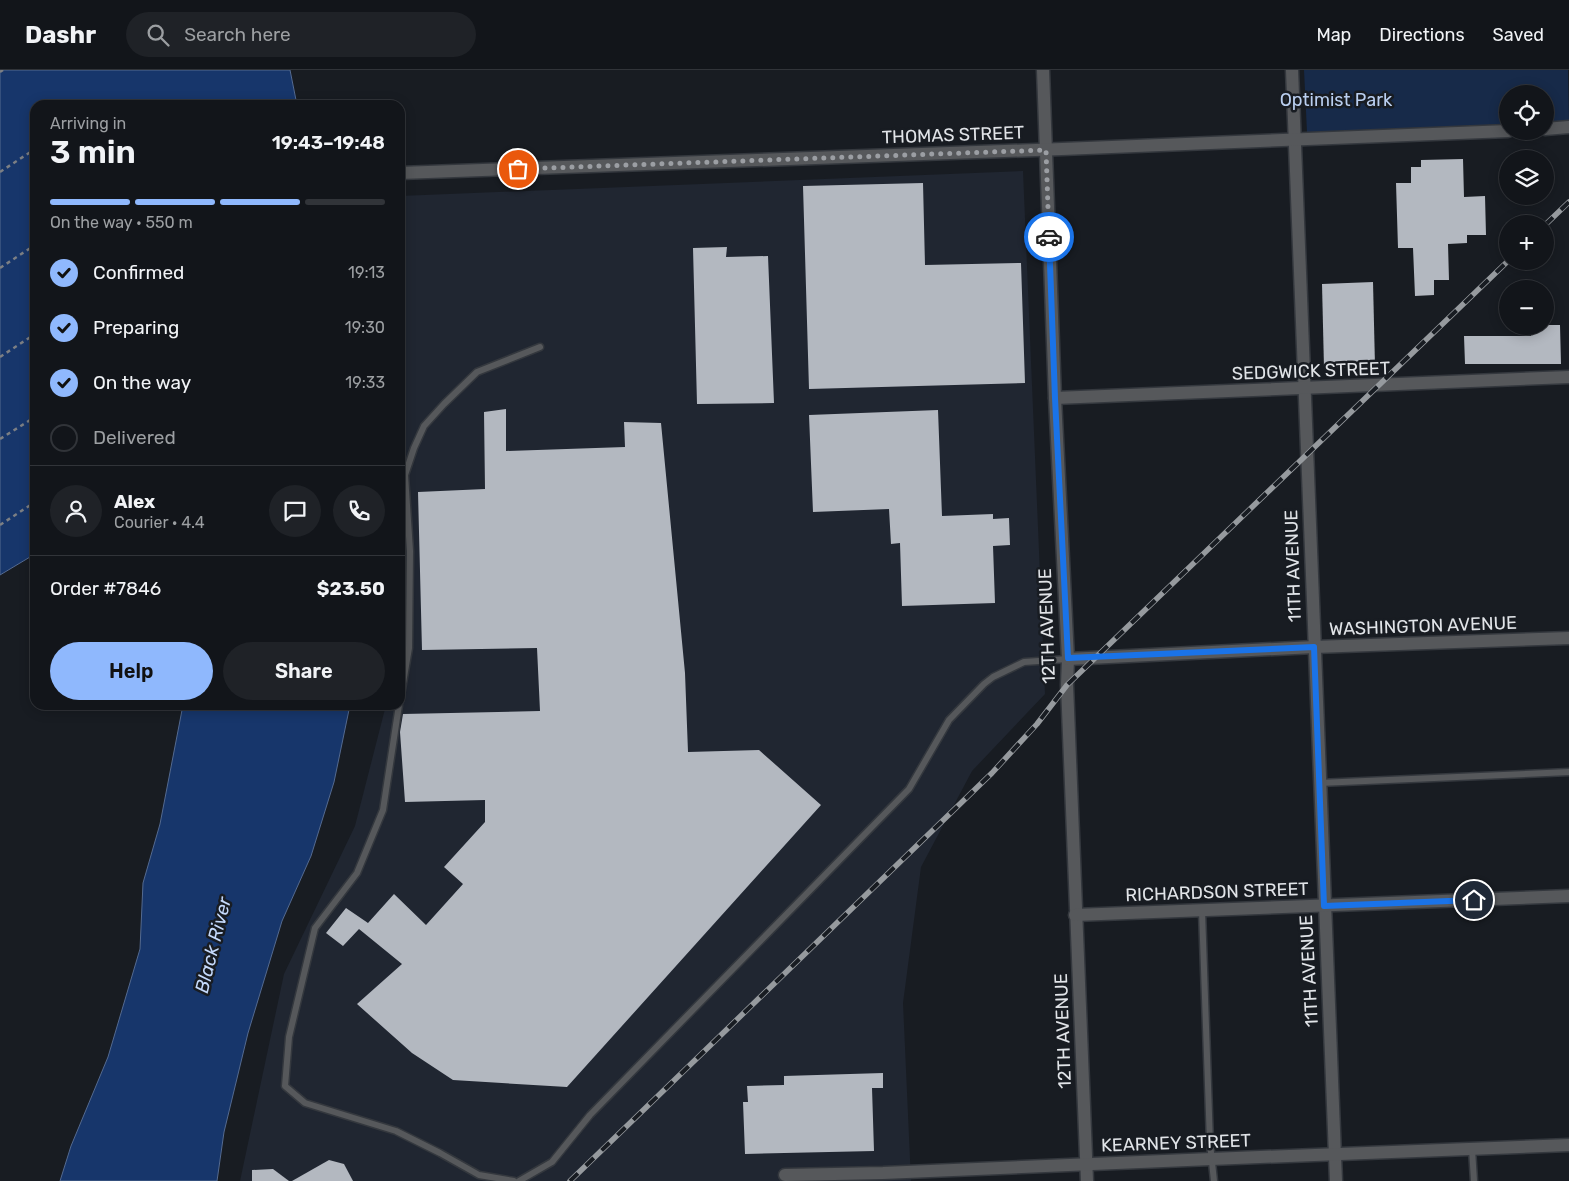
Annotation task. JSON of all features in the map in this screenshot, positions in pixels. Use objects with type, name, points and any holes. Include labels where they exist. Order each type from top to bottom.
[{"type":"street","name":"12TH AVENUE","points":[[1043,70],[1055,398],[1068,658],[1067,685],[1075,916],[1087,1181]]},
{"type":"street","name":"11TH AVENUE","points":[[1292,70],[1336,1181]]},
{"type":"street","points":[[1554,128],[1569,127]]},
{"type":"street","name":"THOMAS STREET","points":[[405,173],[1046,150],[1499,130]]},
{"type":"street","name":"SEDGWICK STREET","points":[[1055,398],[1569,377]]},
{"type":"street","name":"WASHINGTON AVENUE","points":[[1068,658],[1569,638]]},
{"type":"street","name":"RICHARDSON STREET","points":[[1075,916],[1569,896]]},
{"type":"street","name":"KEARNEY STREET","points":[[785,1175],[883,1173],[1569,1145]]},
{"type":"lane","points":[[405,672],[409,648],[410,551],[405,475],[414,448],[424,426],[477,372],[540,347]]},
{"type":"lane","points":[[519,1181],[552,1162],[590,1115],[909,789],[949,720],[984,684],[993,677],[1024,662],[1068,658]]},
{"type":"lane","points":[[398,710],[384,810],[357,873],[315,928],[289,1037],[285,1086],[305,1103],[396,1131],[479,1175],[514,1181]]},
{"type":"lane","points":[[1319,783],[1569,772]]},
{"type":"lane","points":[[1202,911],[1211,1159],[1214,1181]]},
{"type":"lane","points":[[1472,1149],[1474,1181]]},
{"type":"path","points":[[0,172],[30,152]]},
{"type":"path","points":[[0,268],[30,248]]},
{"type":"path","points":[[0,357],[30,337]]},
{"type":"path","points":[[0,439],[30,420]]},
{"type":"path","points":[[0,525],[30,505]]},
{"type":"shaded area","points":[[1023,171],[1045,694],[972,771],[921,867],[903,1003],[911,1181],[240,1181],[284,974],[355,826],[385,710],[405,710],[405,196]]},
{"type":"green space","name":"Optimist Park","points":[[1304,70],[1568,70],[1569,122],[1554,123],[1554,85],[1499,85],[1499,124],[1307,132]]},
{"type":"water","points":[[0,70],[290,70],[296,100],[30,100],[30,557],[0,575]]},
{"type":"water","name":"Black River","points":[[182,710],[349,710],[334,782],[311,856],[282,921],[248,1033],[224,1132],[217,1181],[60,1181],[71,1146],[108,1057],[140,949],[143,883],[160,824]]},
{"type":"building","points":[[1463,159],[1464,197],[1485,196],[1486,235],[1467,235],[1467,243],[1448,244],[1449,280],[1434,280],[1434,295],[1415,296],[1413,248],[1398,248],[1396,183],[1411,183],[1411,167],[1421,167],[1421,160]]},
{"type":"building","points":[[923,183],[925,265],[1021,263],[1025,383],[809,389],[803,186]]},
{"type":"building","points":[[727,247],[726,257],[768,256],[774,403],[697,404],[693,248]]},
{"type":"building","points":[[1373,282],[1375,366],[1324,368],[1322,284]]},
{"type":"building","points":[[1554,325],[1560,325],[1561,364],[1465,364],[1464,336],[1554,335]]},
{"type":"building","points":[[506,409],[506,451],[625,447],[624,422],[661,423],[685,673],[688,752],[759,750],[821,805],[567,1087],[453,1080],[412,1053],[357,1004],[402,964],[359,929],[343,946],[326,933],[346,908],[368,923],[394,894],[426,925],[463,884],[444,867],[485,822],[485,800],[405,802],[400,732],[403,714],[540,711],[537,648],[422,650],[418,492],[485,489],[484,412]]},
{"type":"building","points":[[938,410],[942,516],[993,514],[993,519],[1009,518],[1010,545],[993,546],[995,603],[902,606],[900,543],[891,544],[889,509],[813,512],[809,415]]},
{"type":"building","points":[[883,1073],[883,1088],[872,1088],[874,1151],[745,1154],[743,1102],[748,1102],[747,1086],[784,1085],[784,1076]]},
{"type":"building","points":[[329,1160],[344,1164],[353,1181],[292,1181]]},
{"type":"building","points":[[273,1169],[289,1181],[252,1181],[252,1170]]},
{"type":"railway","points":[[1554,216],[1569,202]]},
{"type":"railway","points":[[570,1181],[992,773],[1037,724],[1067,685],[1499,270]]},
{"type":"way so far","points":[[518,169],[1046,150],[1049,237]]},
{"type":"route","points":[[1049,237],[1068,658],[1314,647],[1324,906],[1474,900]]}]
